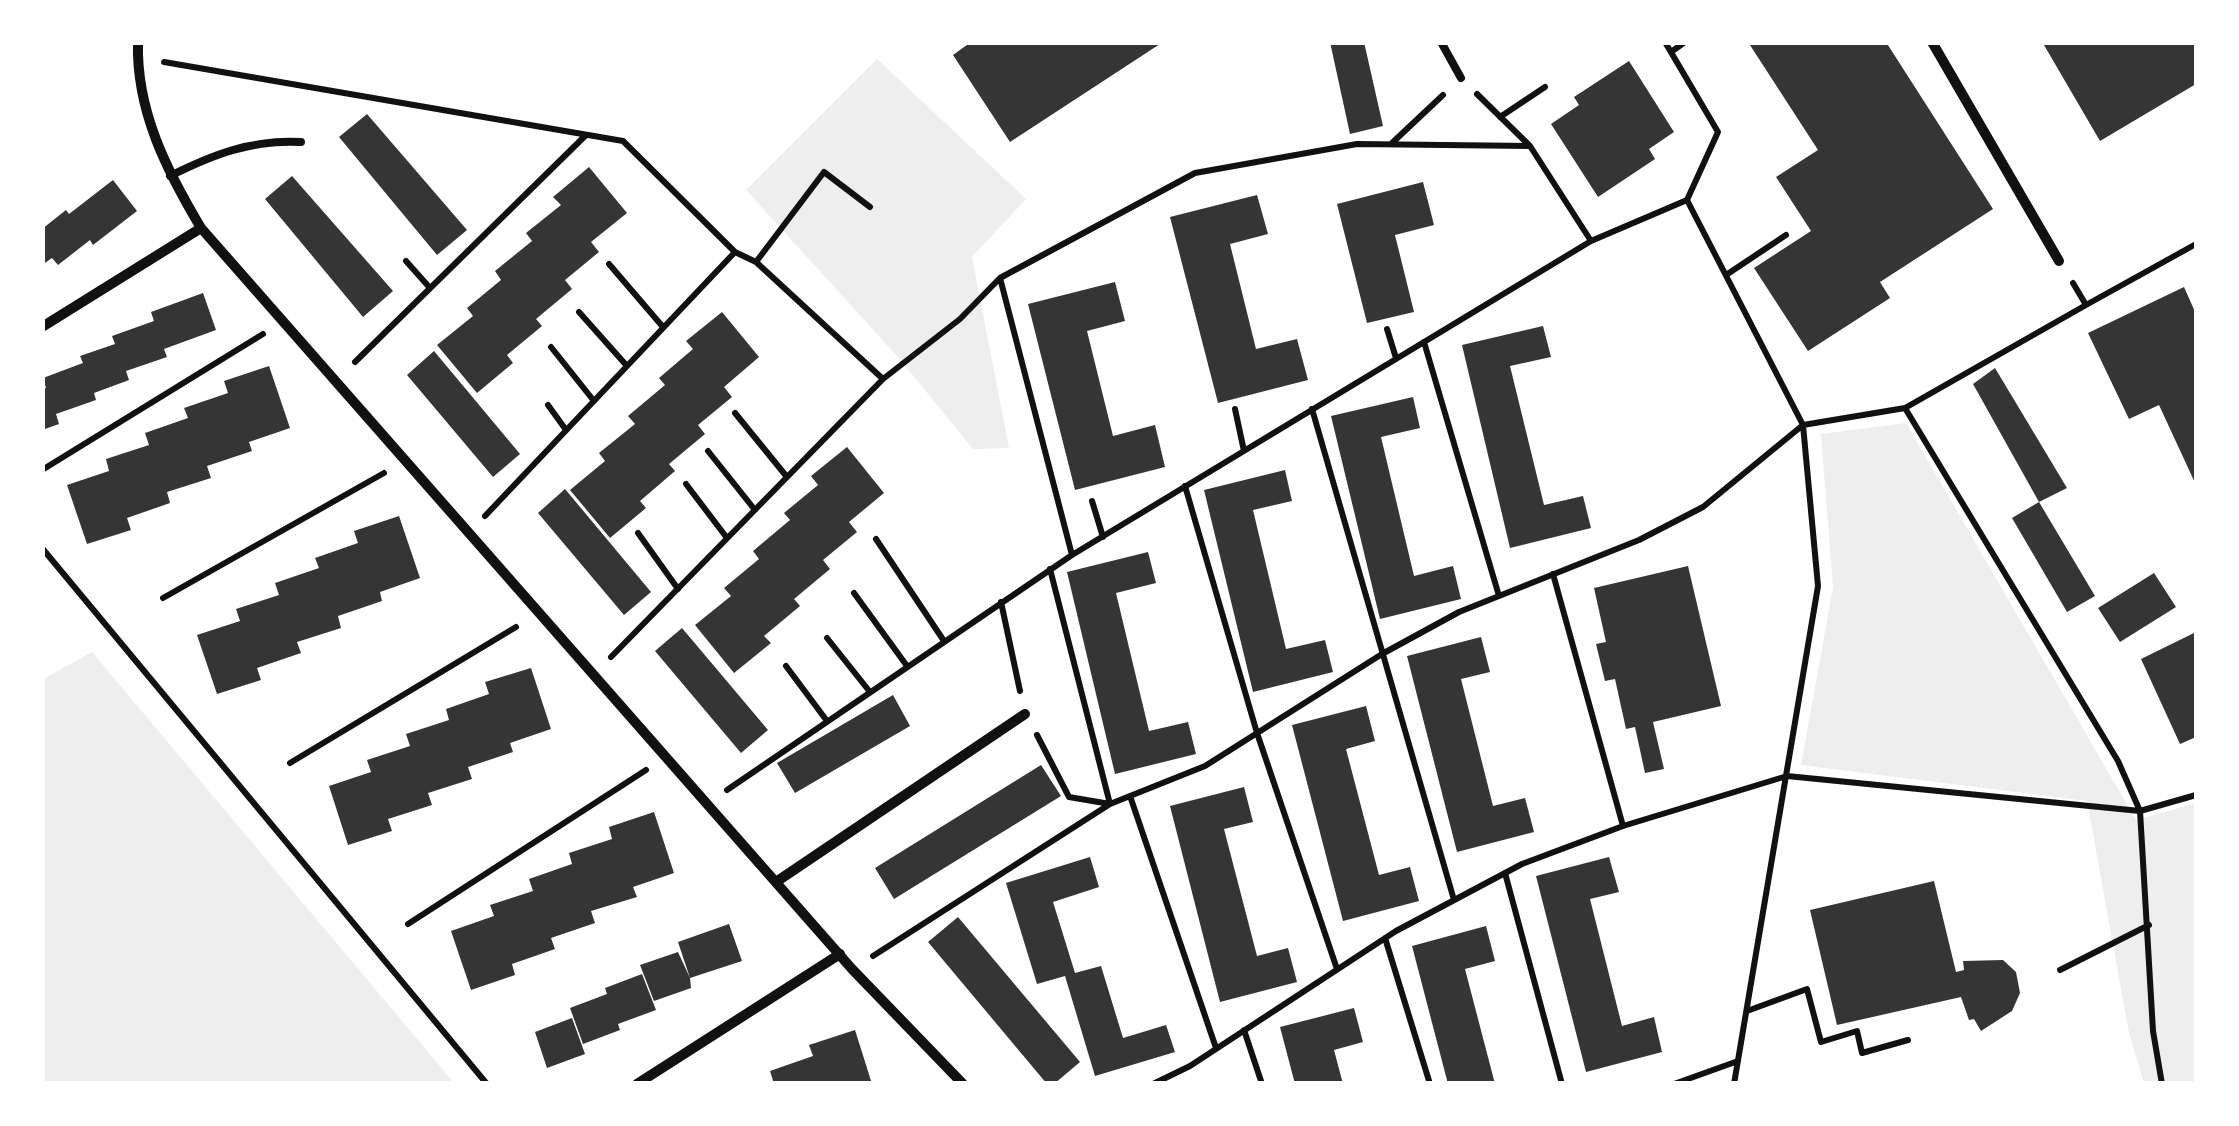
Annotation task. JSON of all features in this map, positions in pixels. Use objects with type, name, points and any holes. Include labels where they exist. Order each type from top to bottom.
[{"type":"street","points":[[138,42],[154,137],[170,176],[201,228],[852,969],[963,1084]]},
{"type":"street","points":[[1932,42],[2059,261]]},
{"type":"street","points":[[42,327],[201,228]]},
{"type":"street","points":[[776,882],[1026,714]]},
{"type":"street","points":[[637,1084],[840,954]]},
{"type":"lane","points":[[1440,42],[1460,78]]},
{"type":"lane","points":[[170,176],[228,150],[274,140],[300,142]]},
{"type":"path","points":[[706,804],[1072,555],[1591,241],[1687,200],[1718,132],[1665,42]]},
{"type":"path","points":[[1670,52],[1685,42]]},
{"type":"path","points":[[138,57],[622,140],[735,252],[756,262],[883,379]]},
{"type":"path","points":[[1392,143],[1460,78],[1530,146],[1591,241]]},
{"type":"path","points":[[1500,117],[1544,87]]},
{"type":"path","points":[[334,383],[586,135]]},
{"type":"path","points":[[593,676],[883,379],[960,319],[1000,278],[1194,173],[1357,144],[1530,146]]},
{"type":"path","points":[[756,262],[824,172],[870,207]]},
{"type":"path","points":[[1687,200],[1803,426],[1818,586],[1734,1084]]},
{"type":"path","points":[[1726,275],[1786,236]]},
{"type":"path","points":[[852,969],[1110,804],[1205,766],[1382,654],[1459,612],[1639,540],[1704,508],[1803,426],[1904,408],[2196,244]]},
{"type":"path","points":[[468,534],[735,252]]},
{"type":"path","points":[[406,261],[430,288]]},
{"type":"path","points":[[2059,261],[2086,305]]},
{"type":"path","points":[[609,264],[663,328]]},
{"type":"path","points":[[1000,278],[1072,555]]},
{"type":"path","points":[[578,312],[627,366]]},
{"type":"path","points":[[42,470],[281,322]]},
{"type":"path","points":[[1387,328],[1396,358]]},
{"type":"path","points":[[1424,342],[1499,596]]},
{"type":"path","points":[[551,347],[594,401]]},
{"type":"path","points":[[548,405],[566,430]]},
{"type":"path","points":[[1904,408],[2118,761],[2140,811],[2153,1031],[2162,1084]]},
{"type":"path","points":[[1235,409],[1244,451]]},
{"type":"path","points":[[1312,410],[1454,900]]},
{"type":"path","points":[[735,413],[787,477]]},
{"type":"path","points":[[708,450],[755,510]]},
{"type":"path","points":[[164,598],[404,461]]},
{"type":"path","points":[[686,484],[727,538]]},
{"type":"path","points":[[1186,486],[1257,733],[1337,969]]},
{"type":"path","points":[[1092,501],[1103,537]]},
{"type":"path","points":[[638,533],[678,589]]},
{"type":"path","points":[[876,538],[944,641]]},
{"type":"path","points":[[42,548],[487,1084]]},
{"type":"path","points":[[1050,569],[1110,804]]},
{"type":"path","points":[[1553,574],[1623,826]]},
{"type":"path","points":[[854,593],[908,666]]},
{"type":"path","points":[[1001,602],[1026,714],[1069,797],[1110,804]]},
{"type":"path","points":[[290,763],[538,614]]},
{"type":"path","points":[[828,638],[870,692]]},
{"type":"path","points":[[786,666],[827,722]]},
{"type":"path","points":[[408,924],[666,758]]},
{"type":"path","points":[[1153,1084],[1216,1048],[1385,938],[1505,873],[1623,826],[1787,776],[2140,811],[2196,795]]},
{"type":"path","points":[[1130,796],[1216,1048]]},
{"type":"path","points":[[1505,873],[1562,1084]]},
{"type":"path","points":[[2060,970],[2149,925]]},
{"type":"path","points":[[1385,938],[1430,1084]]},
{"type":"path","points":[[1746,1011],[1807,989],[1820,1042],[1857,1031],[1862,1054],[1908,1040]]},
{"type":"path","points":[[1244,1030],[1262,1084]]},
{"type":"path","points":[[1674,1084],[1738,1060]]},
{"type":"shaded area","points":[[877,59],[1026,199],[972,257],[1009,448],[973,449],[898,357],[746,190]]},
{"type":"shaded area","points":[[1906,423],[2136,820],[2196,803],[2196,1083],[2144,1083],[2129,1033],[2087,801],[1801,765],[1833,587],[1821,434]]},
{"type":"shaded area","points":[[92,652],[454,1083],[43,1083],[43,679]]},
{"type":"building","points":[[971,42],[1163,42],[1010,142],[953,55]]},
{"type":"building","points":[[1330,42],[1364,42],[1383,126],[1350,134]]},
{"type":"building","points":[[1748,42],[1886,42],[1993,209],[1880,282],[1890,298],[1808,351],[1754,268],[1811,231],[1776,177],[1818,150]]},
{"type":"building","points":[[2196,42],[2196,84],[2100,141],[2044,45]]},
{"type":"building","points":[[1629,61],[1674,132],[1649,149],[1655,159],[1598,197],[1551,124],[1579,105],[1574,97]]},
{"type":"building","points":[[367,114],[467,230],[437,255],[339,137]]},
{"type":"building","points":[[589,167],[627,213],[591,242],[599,252],[565,280],[572,289],[536,319],[542,326],[507,355],[513,363],[477,393],[437,345],[473,316],[467,308],[501,280],[495,271],[532,241],[526,233],[561,205],[553,197]]},
{"type":"building","points":[[292,176],[393,291],[363,317],[265,199]]},
{"type":"building","points":[[113,180],[137,211],[93,245],[90,240],[58,265],[52,258],[42,265],[42,229]]},
{"type":"building","points":[[1423,182],[1434,225],[1395,235],[1414,312],[1367,323],[1337,204]]},
{"type":"building","points":[[1257,195],[1268,234],[1230,244],[1256,349],[1297,339],[1308,380],[1218,403],[1170,217]]},
{"type":"building","points":[[1115,282],[1125,321],[1087,331],[1113,436],[1155,425],[1165,467],[1075,490],[1028,304]]},
{"type":"building","points":[[2184,287],[2196,314],[2196,485],[2159,405],[2129,419],[2088,333]]},
{"type":"building","points":[[203,293],[216,330],[164,349],[167,357],[126,371],[129,380],[94,393],[96,400],[56,414],[59,424],[42,430],[42,389],[46,388],[43,378],[83,363],[80,356],[115,344],[112,336],[154,321],[151,312]]},
{"type":"building","points":[[722,312],[759,357],[724,387],[732,397],[698,425],[705,434],[669,464],[675,471],[640,501],[646,508],[610,538],[570,490],[605,461],[599,453],[635,424],[628,416],[665,385],[659,378],[693,349],[686,341]]},
{"type":"building","points":[[1543,326],[1551,357],[1510,366],[1544,505],[1583,496],[1591,528],[1510,548],[1462,345]]},
{"type":"building","points":[[434,351],[520,454],[493,477],[407,375]]},
{"type":"building","points":[[269,366],[290,428],[249,442],[252,451],[207,466],[211,478],[167,492],[170,503],[127,518],[131,530],[87,544],[67,485],[109,471],[106,459],[149,445],[145,433],[188,418],[184,408],[228,393],[224,381]]},
{"type":"building","points":[[1995,368],[2067,488],[2039,502],[1973,384]]},
{"type":"building","points":[[1413,397],[1420,428],[1381,437],[1414,576],[1453,566],[1461,599],[1380,619],[1331,416]]},
{"type":"building","points":[[847,447],[884,493],[849,522],[857,532],[823,560],[830,569],[794,599],[800,606],[764,636],[771,643],[734,673],[695,625],[731,596],[724,588],[759,559],[753,551],[790,520],[784,513],[818,485],[811,476]]},
{"type":"building","points":[[1285,470],[1292,501],[1253,510],[1286,649],[1325,640],[1333,672],[1253,692],[1204,490]]},
{"type":"building","points":[[565,489],[651,592],[624,615],[538,513]]},
{"type":"building","points":[[2039,502],[2095,596],[2067,612],[2012,518]]},
{"type":"building","points":[[399,516],[420,578],[380,592],[382,601],[338,616],[341,628],[297,642],[301,653],[257,668],[261,680],[217,694],[197,635],[240,621],[236,609],[279,595],[275,583],[319,568],[315,558],[358,543],[354,531]]},
{"type":"building","points":[[1148,552],[1156,583],[1116,593],[1149,731],[1188,722],[1196,754],[1115,774],[1067,572]]},
{"type":"building","points":[[1688,566],[1721,706],[1653,722],[1664,769],[1645,773],[1635,727],[1626,729],[1615,679],[1605,681],[1596,644],[1606,642],[1594,588]]},
{"type":"building","points":[[2154,573],[2176,607],[2120,642],[2098,608]]},
{"type":"building","points":[[682,628],[768,730],[741,753],[655,651]]},
{"type":"building","points":[[2196,632],[2196,737],[2180,744],[2141,659]]},
{"type":"building","points":[[1481,637],[1490,672],[1461,679],[1493,806],[1525,798],[1534,832],[1457,852],[1407,656]]},
{"type":"building","points":[[531,668],[551,729],[510,743],[513,752],[468,767],[472,779],[428,793],[432,805],[388,819],[392,831],[348,845],[329,786],[371,772],[367,760],[410,746],[406,734],[449,720],[446,709],[489,694],[485,682]]},
{"type":"building","points":[[893,695],[910,726],[795,793],[777,763]]},
{"type":"building","points":[[1366,706],[1375,741],[1346,749],[1379,875],[1410,867],[1419,901],[1343,921],[1292,725]]},
{"type":"building","points":[[1041,765],[1061,796],[894,899],[875,868]]},
{"type":"building","points":[[1244,787],[1253,822],[1224,829],[1257,956],[1288,948],[1297,982],[1220,1002],[1170,806]]},
{"type":"building","points":[[654,812],[674,873],[633,887],[637,897],[591,911],[595,923],[551,938],[555,949],[512,964],[515,975],[471,990],[451,931],[494,916],[490,905],[533,891],[529,879],[572,864],[569,853],[612,839],[609,827]]},
{"type":"building","points":[[1090,857],[1099,887],[1053,902],[1075,973],[1101,966],[1123,1038],[1166,1025],[1175,1052],[1095,1076],[1065,976],[1037,984],[1006,883]]},
{"type":"building","points":[[1609,857],[1619,892],[1590,899],[1622,1026],[1654,1017],[1662,1052],[1586,1072],[1536,876]]},
{"type":"building","points":[[1934,881],[1956,972],[1964,970],[1963,961],[2003,960],[2016,972],[2020,993],[2012,1011],[1981,1031],[1974,1019],[1969,1020],[1961,997],[1837,1025],[1810,910]]},
{"type":"building","points":[[958,917],[1080,1062],[1054,1084],[1047,1084],[928,942]]},
{"type":"building","points":[[729,924],[742,961],[690,978],[678,942]]},
{"type":"building","points":[[1486,926],[1495,961],[1465,969],[1495,1084],[1448,1084],[1412,946]]},
{"type":"building","points":[[678,952],[691,988],[654,1001],[640,965]]},
{"type":"building","points":[[642,974],[656,1010],[618,1024],[620,1030],[583,1044],[570,1008],[607,994],[605,988]]},
{"type":"building","points":[[1354,1008],[1363,1042],[1334,1050],[1343,1084],[1295,1084],[1280,1027]]},
{"type":"building","points":[[572,1018],[585,1054],[547,1068],[535,1032]]},
{"type":"building","points":[[855,1030],[872,1084],[774,1084],[770,1071],[813,1056],[809,1045]]}]
